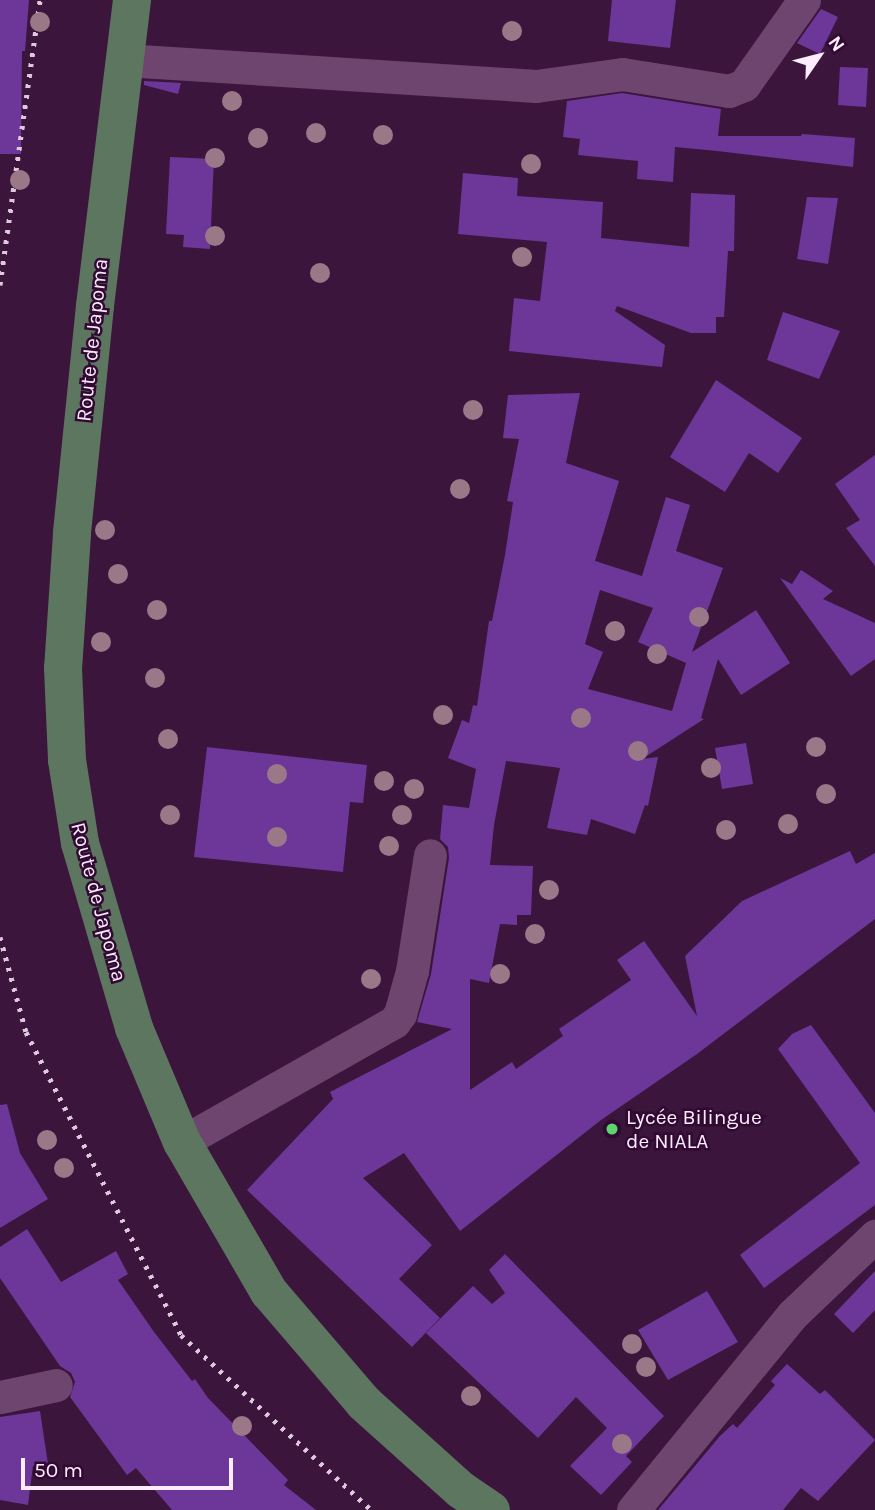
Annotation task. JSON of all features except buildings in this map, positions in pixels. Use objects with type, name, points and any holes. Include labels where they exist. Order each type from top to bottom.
[{"type":"main road","name":"Route de Japoma","points":[[132,0],[72,534],[63,668],[67,760],[80,843],[134,1028],[182,1142],[269,1292],[364,1403],[461,1489],[491,1510]]},
{"type":"street","points":[[124,60],[536,86],[622,74],[729,91],[744,85],[804,0]]},
{"type":"street","points":[[182,1142],[394,1023],[400,1014],[412,971],[430,855]]},
{"type":"street","points":[[632,1510],[792,1315],[875,1236]]},
{"type":"street","points":[[0,1397],[57,1385]]},
{"type":"railway","points":[[0,285],[40,0]]},
{"type":"railway","points":[[0,937],[26,1032],[181,1335],[371,1510]]},
{"type":"place","name":"Lycée Bilingue de NIALA","points":[[612,1129]]}]
